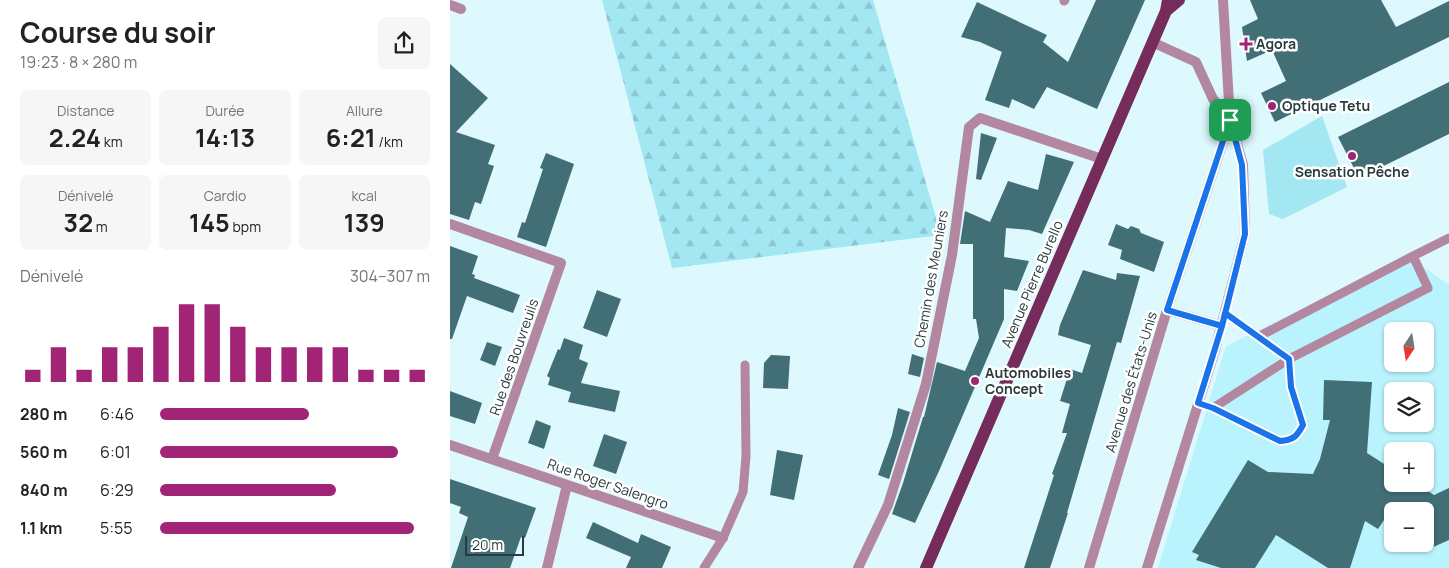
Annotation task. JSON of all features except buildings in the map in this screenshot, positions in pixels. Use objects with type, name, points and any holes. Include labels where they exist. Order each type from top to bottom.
[{"type":"main road","name":"Avenue Pierre Burello","points":[[926,568],[1167,6],[1179,0]]},
{"type":"street","name":"Avenue des États-Unis","points":[[1147,568],[1222,326],[1245,234],[1242,165],[1230,120],[1223,0]]},
{"type":"street","points":[[450,5],[461,9]]},
{"type":"street","name":"Avenue des États-Unis","points":[[1152,42],[1196,62],[1213,99],[1230,120]]},
{"type":"street","name":"Chemin des Meuniers","points":[[858,568],[888,505],[926,384],[952,255],[969,127],[980,118],[1102,159]]},
{"type":"street","name":"Avenue des États-Unis","points":[[1090,568],[1167,310],[1230,120]]},
{"type":"street","name":"Rue des Bouvreuils","points":[[450,224],[561,263],[492,459]]},
{"type":"street","points":[[1167,310],[1222,326]]},
{"type":"street","name":"Rue Roger Salengro","points":[[450,445],[723,538]]},
{"type":"street","points":[[547,568],[567,485]]},
{"type":"lane","points":[[1258,337],[1449,238]]},
{"type":"lane","points":[[1213,408],[1289,359],[1428,288],[1413,256]]},
{"type":"lane","points":[[1225,313],[1289,359]]},
{"type":"lane","points":[[1198,403],[1213,408],[1280,441],[1290,441],[1298,434],[1303,425],[1291,387],[1289,359]]},
{"type":"lane","points":[[704,568],[723,538],[743,492],[746,456],[745,365]]},
{"type":"shaded area","points":[[1409,256],[1449,285],[1449,568],[1158,568],[1226,346]]},
{"type":"green space","points":[[602,0],[873,0],[941,235],[672,268]]},
{"type":"green space","points":[[1322,116],[1347,187],[1283,219],[1269,214],[1263,150]]},
{"type":"place","name":"Agora","points":[[1246,44]]},
{"type":"place","name":"Optique Tetu","points":[[1272,106]]},
{"type":"place","name":"Sensation Pêche","points":[[1352,156]]},
{"type":"place","name":"Automobiles Concept","points":[[975,381]]},
{"type":"route","points":[[1230,120],[1167,310],[1222,326],[1225,313],[1289,359],[1291,387],[1303,425],[1298,434],[1290,441],[1280,441],[1213,408],[1198,403],[1222,326],[1225,313],[1237,267],[1245,234],[1242,165],[1230,120]]}]
